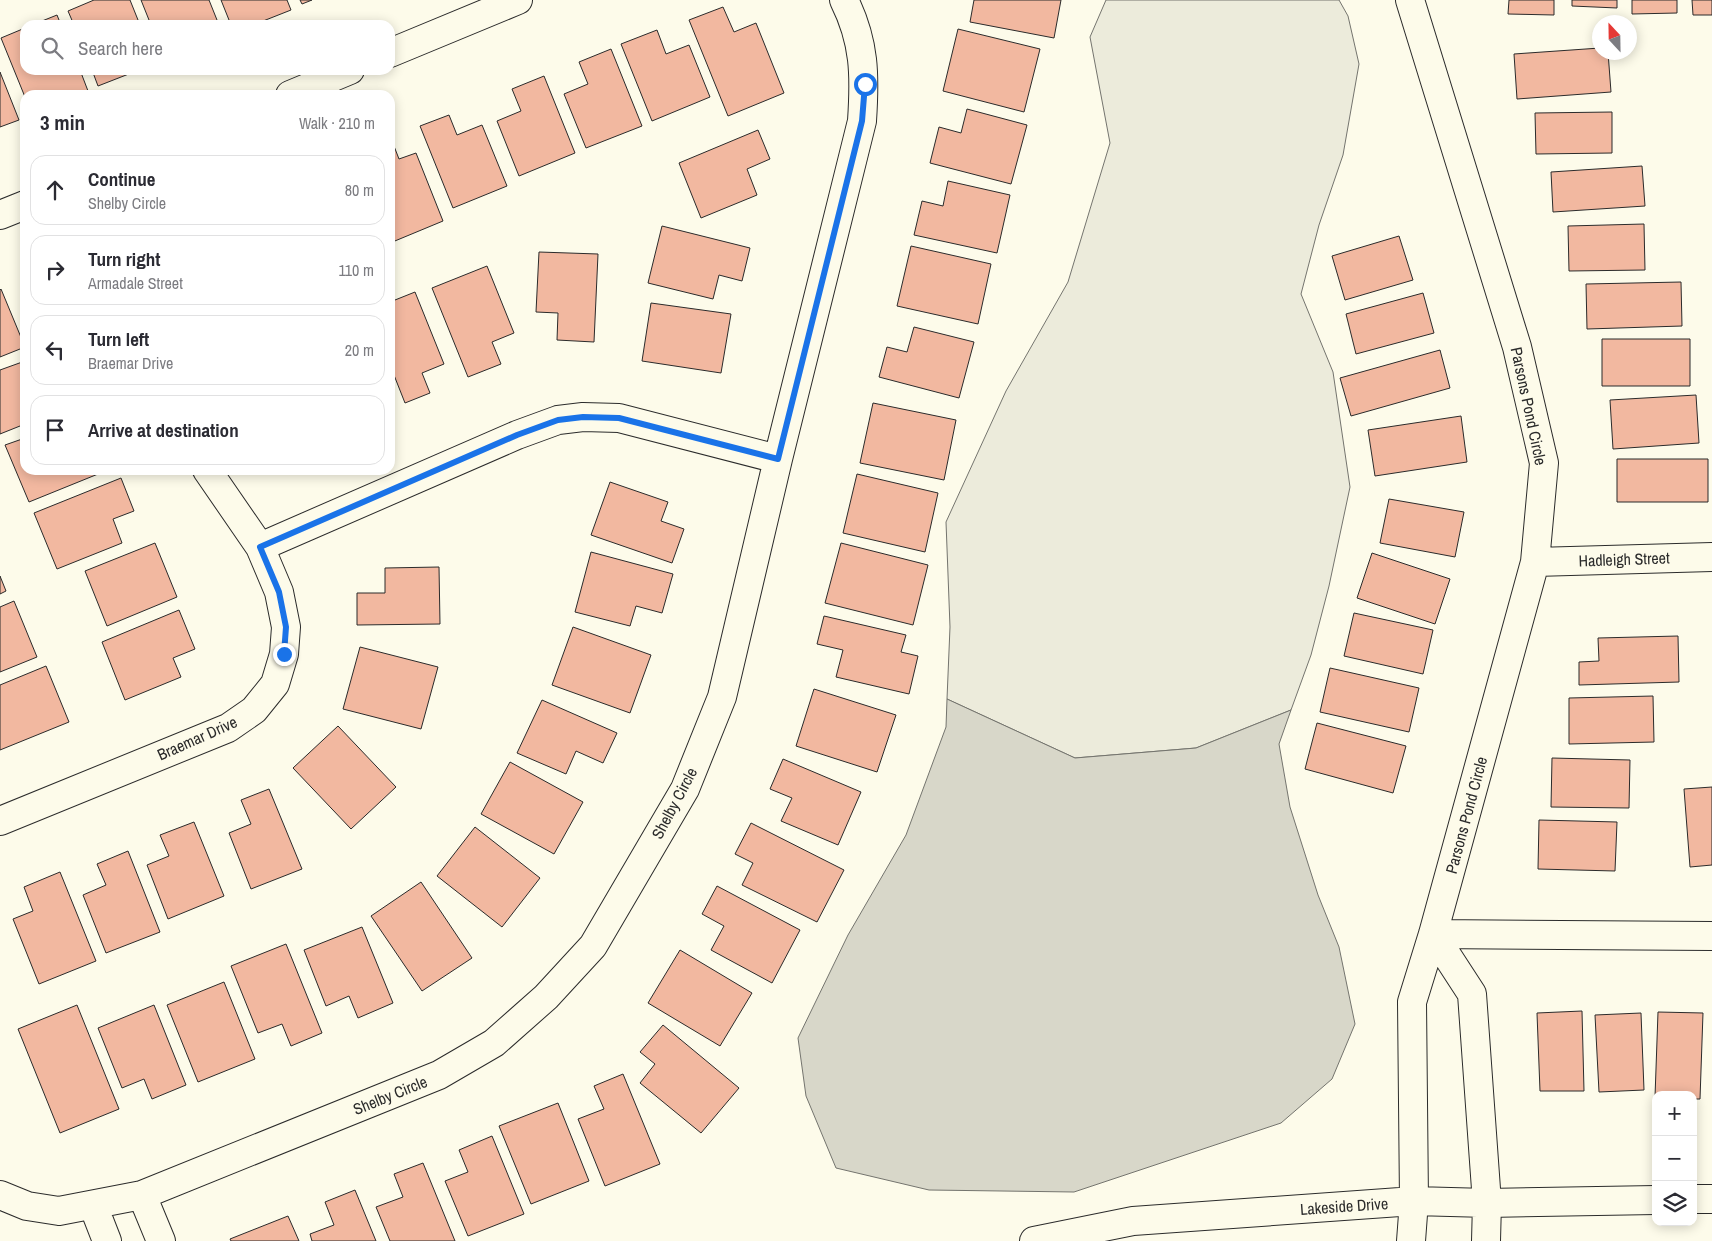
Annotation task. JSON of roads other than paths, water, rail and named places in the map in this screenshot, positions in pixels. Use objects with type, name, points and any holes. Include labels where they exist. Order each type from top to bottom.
[{"type":"street","points":[[395,51],[518,0]]},
{"type":"street","name":"Shelby Circle","points":[[0,1195],[27,1206],[59,1211],[142,1195],[439,1075],[494,1043],[546,997],[593,946],[685,789],[722,696],[778,459],[862,121],[865,84],[862,53],[850,12],[844,0]]},
{"type":"street","name":"Parsons Pond Circle","points":[[1410,0],[1517,347],[1544,463],[1535,562],[1433,934],[1412,1002],[1414,1201],[1410,1241]]},
{"type":"street","points":[[302,90],[338,75]]},
{"type":"street","points":[[0,215],[20,207]]},
{"type":"street","points":[[260,547],[517,435],[558,420],[583,417],[619,418],[778,459]]},
{"type":"street","name":"Braemar Drive","points":[[0,821],[228,728],[254,710],[275,684],[284,654],[286,627],[279,592],[260,547],[210,475]]},
{"type":"street","name":"Hadleigh Street","points":[[1535,562],[1712,557]]},
{"type":"street","points":[[1433,934],[1712,936]]},
{"type":"street","points":[[1433,934],[1472,994],[1487,1203],[1486,1241]]},
{"type":"street","points":[[142,1195],[161,1241]]},
{"type":"street","points":[[1697,1199],[1712,1199]]},
{"type":"street","name":"Lakeside Drive","points":[[1034,1241],[1133,1221],[1414,1201],[1487,1203],[1652,1200]]},
{"type":"street","points":[[93,1205],[107,1241]]}]
